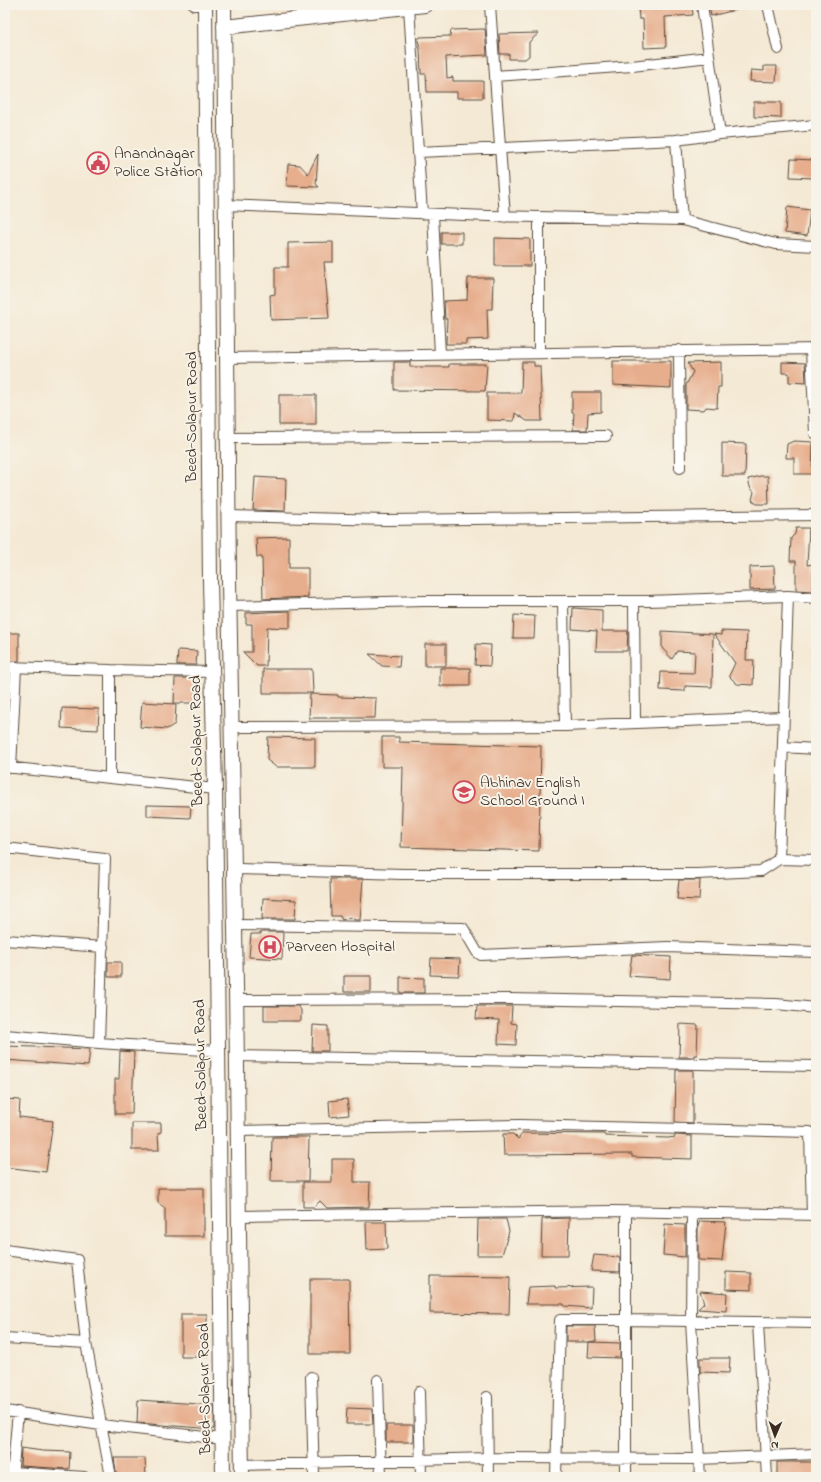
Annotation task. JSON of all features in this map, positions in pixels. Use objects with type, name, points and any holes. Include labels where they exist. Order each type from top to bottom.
[{"type":"main road","name":"Beed-Solapur Road","points":[[205,5],[223,1477]]},
{"type":"main road","points":[[224,5],[229,606],[237,1056],[242,1471]]},
{"type":"main road","points":[[224,27],[330,11],[419,6]]},
{"type":"street","points":[[194,5],[205,5]]},
{"type":"street","points":[[490,5],[505,217]]},
{"type":"street","points":[[702,5],[720,134]]},
{"type":"street","points":[[768,5],[778,49]]},
{"type":"street","points":[[419,6],[419,152],[422,214]]},
{"type":"street","points":[[495,76],[632,66],[709,57]]},
{"type":"street","points":[[419,152],[676,140],[720,134],[816,126]]},
{"type":"street","points":[[676,140],[682,220]]},
{"type":"street","points":[[226,205],[505,217],[682,220],[776,244],[816,246]]},
{"type":"street","points":[[434,214],[440,354]]},
{"type":"street","points":[[539,217],[539,353]]},
{"type":"street","points":[[227,358],[813,349],[815,433]]},
{"type":"street","points":[[679,350],[680,468]]},
{"type":"street","points":[[228,438],[606,436]]},
{"type":"street","points":[[228,516],[386,520],[816,515]]},
{"type":"street","points":[[229,606],[424,601],[634,601],[788,596],[816,598]]},
{"type":"street","points":[[779,859],[788,596]]},
{"type":"street","points":[[563,601],[565,726]]},
{"type":"street","points":[[634,601],[635,722]]},
{"type":"street","points":[[5,667],[212,672]]},
{"type":"street","points":[[16,667],[8,768],[215,789]]},
{"type":"street","points":[[110,670],[110,778]]},
{"type":"street","points":[[232,727],[565,726],[783,717]]},
{"type":"street","points":[[783,747],[816,749]]},
{"type":"street","points":[[5,848],[105,859],[99,1043]]},
{"type":"street","points":[[234,871],[240,869],[402,874],[697,874],[761,871],[779,859],[816,860]]},
{"type":"street","points":[[235,925],[463,928],[481,955],[667,947],[816,952]]},
{"type":"street","points":[[5,940],[103,947]]},
{"type":"street","points":[[236,1000],[509,999],[776,1004],[816,1008]]},
{"type":"street","points":[[5,1035],[218,1051]]},
{"type":"street","points":[[237,1056],[816,1066]]},
{"type":"street","points":[[238,1131],[520,1125],[810,1132],[814,1215],[626,1211],[239,1216]]},
{"type":"street","points":[[626,1211],[626,1477]]},
{"type":"street","points":[[692,1212],[691,1321],[700,1477]]},
{"type":"street","points":[[5,1250],[76,1260],[86,1343],[111,1477]]},
{"type":"street","points":[[556,1477],[560,1320],[816,1323]]},
{"type":"street","points":[[758,1323],[767,1477]]},
{"type":"street","points":[[5,1338],[86,1343]]},
{"type":"street","points":[[311,1377],[314,1477]]},
{"type":"street","points":[[378,1380],[381,1477]]},
{"type":"street","points":[[418,1392],[421,1477]]},
{"type":"street","points":[[487,1397],[488,1477]]},
{"type":"street","points":[[5,1411],[101,1425],[223,1439]]},
{"type":"street","points":[[18,1412],[13,1474],[84,1477]]},
{"type":"street","points":[[242,1471],[313,1463],[488,1458],[556,1460],[625,1458],[699,1459],[816,1454]]},
{"type":"building","points":[[638,5],[692,5],[693,15],[665,17],[666,47],[644,48],[643,19],[639,19]]},
{"type":"building","points":[[709,5],[739,5],[739,9],[711,16]]},
{"type":"building","points":[[485,29],[487,55],[446,57],[447,78],[453,77],[453,81],[483,81],[483,98],[457,98],[457,92],[427,92],[426,74],[421,74],[420,49],[418,40],[420,37],[450,36],[451,30]]},
{"type":"building","points":[[539,33],[529,42],[529,56],[525,59],[509,59],[509,54],[500,54],[499,34]]},
{"type":"building","points":[[764,66],[777,66],[776,82],[750,81],[751,70],[764,71]]},
{"type":"building","points":[[754,102],[781,102],[781,118],[754,117]]},
{"type":"building","points":[[318,154],[316,184],[319,187],[287,186],[288,164],[300,165],[308,174]]},
{"type":"building","points":[[791,159],[814,160],[813,178],[790,177]]},
{"type":"building","points":[[787,207],[810,210],[807,236],[785,233]]},
{"type":"building","points":[[441,232],[462,232],[462,244],[441,244]]},
{"type":"building","points":[[495,238],[530,239],[530,266],[495,266]]},
{"type":"building","points":[[333,242],[333,262],[324,262],[329,318],[271,320],[270,295],[275,294],[275,267],[288,267],[288,243]]},
{"type":"building","points":[[468,278],[493,278],[492,309],[487,309],[488,339],[466,340],[466,344],[446,344],[447,319],[445,319],[444,301],[467,300]]},
{"type":"building","points":[[613,361],[671,361],[671,388],[613,385]]},
{"type":"building","points":[[394,362],[410,362],[410,367],[449,367],[449,364],[487,364],[485,391],[394,390]]},
{"type":"building","points":[[522,362],[534,362],[534,366],[540,366],[542,421],[527,421],[515,413],[514,421],[487,420],[487,393],[521,393]]},
{"type":"building","points":[[721,362],[721,387],[718,387],[717,408],[706,407],[704,410],[686,409],[686,385],[693,372],[688,363]]},
{"type":"building","points":[[782,362],[805,363],[806,383],[789,382],[789,373],[782,373]]},
{"type":"building","points":[[572,392],[601,392],[601,412],[588,413],[587,430],[573,430],[574,413],[572,413]]},
{"type":"building","points":[[279,395],[316,395],[316,425],[279,425]]},
{"type":"building","points":[[794,441],[813,442],[812,474],[794,474],[794,458],[786,458],[787,444]]},
{"type":"building","points":[[722,443],[746,444],[745,476],[722,476]]},
{"type":"building","points":[[768,476],[769,504],[757,504],[752,500],[754,492],[750,487],[748,479]]},
{"type":"building","points":[[255,477],[286,479],[285,511],[253,510]]},
{"type":"building","points":[[796,528],[809,528],[807,565],[813,564],[813,591],[796,590],[796,561],[790,561],[791,538],[795,534]]},
{"type":"building","points":[[289,537],[289,568],[308,568],[308,597],[263,599],[262,557],[257,557],[256,538]]},
{"type":"building","points":[[774,566],[775,589],[750,590],[750,567]]},
{"type":"building","points":[[573,608],[602,610],[602,631],[628,631],[627,651],[596,651],[597,631],[572,629]]},
{"type":"building","points":[[290,611],[290,628],[267,627],[266,666],[257,666],[243,652],[252,652],[252,624],[246,624],[246,613]]},
{"type":"building","points":[[514,615],[535,616],[534,638],[513,638]]},
{"type":"building","points":[[662,631],[713,634],[712,687],[685,686],[685,691],[660,690],[661,672],[694,673],[695,652],[677,651],[672,659],[662,648]]},
{"type":"building","points":[[721,631],[747,632],[746,660],[754,660],[753,685],[737,684],[729,676],[735,663],[714,634],[721,635]]},
{"type":"building","points":[[5,633],[19,633],[19,661],[5,661]]},
{"type":"building","points":[[425,644],[446,644],[446,666],[425,666]]},
{"type":"building","points":[[476,644],[491,645],[490,666],[475,665]]},
{"type":"building","points":[[178,650],[197,651],[196,665],[177,665]]},
{"type":"building","points":[[369,654],[400,656],[399,667],[382,666]]},
{"type":"building","points":[[440,668],[470,668],[470,686],[440,686]]},
{"type":"building","points":[[263,669],[312,669],[313,693],[263,693]]},
{"type":"building","points":[[175,678],[200,678],[200,703],[174,703]]},
{"type":"building","points":[[310,694],[338,695],[338,697],[376,698],[375,718],[309,718]]},
{"type":"building","points":[[142,702],[176,704],[175,724],[167,729],[140,727]]},
{"type":"building","points":[[62,708],[99,709],[98,730],[61,728]]},
{"type":"building","points":[[268,737],[315,738],[315,767],[276,767],[267,760]]},
{"type":"building","points":[[382,737],[399,737],[399,742],[541,746],[539,851],[401,847],[403,767],[382,767]]},
{"type":"building","points":[[147,805],[191,806],[190,818],[147,816]]},
{"type":"building","points":[[330,879],[363,879],[360,920],[355,920],[350,917],[342,920],[340,916],[331,916]]},
{"type":"building","points":[[679,880],[700,880],[699,900],[677,899]]},
{"type":"building","points":[[263,898],[296,900],[295,919],[262,919]]},
{"type":"building","points":[[261,932],[283,932],[282,959],[249,957],[251,934],[261,934]]},
{"type":"building","points":[[632,955],[671,957],[670,979],[629,976]]},
{"type":"building","points":[[431,958],[460,959],[459,976],[430,975]]},
{"type":"building","points":[[108,962],[121,962],[121,977],[108,977]]},
{"type":"building","points":[[344,976],[371,976],[371,992],[344,992]]},
{"type":"building","points":[[400,977],[424,978],[424,993],[400,993]]},
{"type":"building","points":[[264,1006],[298,1006],[301,1010],[301,1021],[264,1021]]},
{"type":"building","points":[[477,1006],[512,1006],[511,1023],[517,1024],[516,1045],[498,1044],[499,1020],[476,1019]]},
{"type":"building","points":[[680,1024],[698,1025],[697,1055],[694,1055],[694,1057],[679,1057]]},
{"type":"building","points":[[313,1025],[328,1026],[328,1051],[312,1051]]},
{"type":"building","points":[[5,1046],[90,1049],[88,1066],[5,1060]]},
{"type":"building","points":[[120,1051],[134,1052],[132,1114],[115,1114],[115,1079],[119,1079]]},
{"type":"building","points":[[676,1070],[693,1070],[693,1123],[675,1122]]},
{"type":"building","points":[[5,1099],[20,1100],[19,1117],[53,1121],[46,1172],[5,1167]]},
{"type":"building","points":[[347,1099],[349,1115],[330,1117],[329,1101]]},
{"type":"building","points":[[132,1123],[161,1123],[161,1132],[158,1133],[159,1150],[132,1150]]},
{"type":"building","points":[[523,1133],[604,1134],[605,1136],[668,1138],[675,1137],[675,1135],[692,1136],[692,1159],[632,1157],[632,1154],[504,1155],[503,1134],[513,1134],[518,1139]]},
{"type":"building","points":[[272,1137],[309,1137],[308,1181],[271,1181]]},
{"type":"building","points":[[332,1159],[354,1159],[354,1182],[370,1182],[369,1207],[327,1208],[320,1201],[314,1207],[303,1207],[303,1182],[332,1182]]},
{"type":"building","points":[[158,1188],[204,1188],[204,1236],[165,1236],[165,1208],[158,1203]]},
{"type":"building","points":[[569,1218],[568,1255],[541,1255],[542,1219]]},
{"type":"building","points":[[478,1219],[506,1219],[509,1231],[502,1255],[477,1255]]},
{"type":"building","points":[[700,1221],[726,1222],[722,1261],[699,1260],[698,1226]]},
{"type":"building","points":[[366,1222],[386,1222],[387,1249],[367,1250]]},
{"type":"building","points":[[665,1224],[685,1225],[685,1257],[663,1255]]},
{"type":"building","points":[[594,1255],[620,1257],[620,1272],[591,1271]]},
{"type":"building","points":[[726,1272],[751,1273],[751,1290],[726,1289]]},
{"type":"building","points":[[430,1276],[510,1277],[509,1314],[430,1313]]},
{"type":"building","points":[[310,1279],[349,1279],[350,1354],[310,1354]]},
{"type":"building","points":[[555,1286],[555,1288],[592,1287],[591,1308],[564,1306],[564,1304],[526,1304],[528,1287]]},
{"type":"building","points":[[700,1291],[727,1293],[726,1311],[698,1309],[704,1303]]},
{"type":"building","points":[[181,1314],[207,1314],[207,1357],[181,1357]]},
{"type":"building","points":[[566,1326],[595,1326],[596,1341],[566,1342]]},
{"type":"building","points":[[589,1342],[620,1343],[620,1358],[588,1357]]},
{"type":"building","points":[[700,1358],[730,1358],[729,1373],[700,1372]]},
{"type":"building","points":[[138,1400],[214,1405],[214,1429],[137,1423]]},
{"type":"building","points":[[347,1408],[372,1409],[373,1424],[346,1424]]},
{"type":"building","points":[[386,1425],[413,1425],[413,1442],[386,1442]]},
{"type":"building","points":[[21,1448],[43,1451],[70,1452],[69,1469],[20,1466]]},
{"type":"building","points":[[114,1458],[145,1458],[146,1477],[117,1477]]},
{"type":"building","points":[[777,1462],[816,1462],[816,1477],[777,1477]]},
{"type":"place","name":"Anandnagar Police Station","points":[[98,163]]},
{"type":"place","name":"Abhinav English School Ground I","points":[[464,792]]},
{"type":"place","name":"Parveen Hospital","points":[[270,947]]}]
